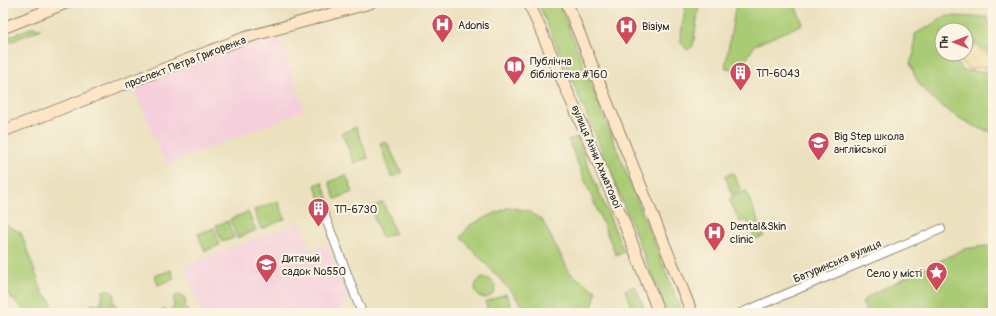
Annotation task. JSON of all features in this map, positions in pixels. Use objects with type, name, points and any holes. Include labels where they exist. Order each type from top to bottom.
[{"type":"main road","points":[[3,28],[66,3]]},
{"type":"main road","name":"проспект Петра Григоренка","points":[[3,131],[244,38],[370,3]]},
{"type":"main road","name":"вулиця Анни Ахматової","points":[[529,3],[620,213],[659,313]]},
{"type":"main road","points":[[567,3],[692,313]]},
{"type":"street","points":[[323,211],[362,313]]},
{"type":"street","name":"Батуринська вулиця","points":[[741,313],[941,229]]},
{"type":"shaded area","points":[[278,33],[305,110],[166,165],[134,88]]},
{"type":"shaded area","name":"Дитячий садок №550","points":[[300,222],[311,251],[327,245],[350,301],[341,304],[345,313],[201,313],[185,266]]},
{"type":"green space","points":[[538,3],[559,3],[682,313],[667,313],[598,141]]},
{"type":"green space","points":[[686,3],[697,3],[699,6],[693,46],[687,50],[680,41]]},
{"type":"green space","points":[[736,3],[794,3],[803,24],[755,45],[746,60],[737,69],[725,68]]},
{"type":"green space","points":[[947,16],[987,17],[993,33],[993,56],[974,42],[974,22],[936,22]]},
{"type":"green space","points":[[934,23],[934,62],[956,62],[962,70],[983,72],[993,69],[993,132],[973,125],[950,112],[940,105],[923,88],[917,80],[910,63],[914,53],[915,34]]},
{"type":"green space","points":[[33,27],[41,29],[3,45],[3,39]]},
{"type":"green space","points":[[356,127],[368,158],[354,163],[342,133]]},
{"type":"green space","points":[[576,137],[624,251],[616,255],[568,140]]},
{"type":"green space","points":[[380,143],[387,143],[402,173],[391,177]]},
{"type":"green space","points":[[733,173],[741,191],[732,195],[725,176]]},
{"type":"green space","points":[[346,175],[353,192],[335,199],[329,182]]},
{"type":"green space","points":[[322,182],[331,205],[323,208],[315,185]]},
{"type":"green space","points":[[746,191],[764,236],[755,239],[747,220],[740,222],[730,201],[730,198]]},
{"type":"green space","points":[[278,201],[285,219],[261,229],[254,210]]},
{"type":"green space","points":[[383,202],[395,233],[382,238],[370,208]]},
{"type":"green space","points":[[509,207],[528,211],[542,220],[570,273],[596,291],[593,305],[587,313],[528,313],[510,290],[461,237],[470,225]]},
{"type":"green space","points":[[248,212],[256,230],[237,238],[230,219]]},
{"type":"green space","points":[[228,221],[234,238],[222,242],[216,225]]},
{"type":"green space","points":[[3,223],[21,233],[43,294],[49,298],[55,313],[37,312],[25,309],[15,302],[3,288]]},
{"type":"green space","points":[[214,228],[220,245],[205,251],[198,234]]},
{"type":"green space","points":[[984,246],[993,247],[993,310],[986,313],[867,313],[862,302],[872,294],[964,249]]},
{"type":"green space","points":[[171,270],[174,279],[158,285],[155,276]]},
{"type":"green space","points":[[485,278],[492,281],[495,288],[492,295],[485,298],[478,295],[475,288],[478,281]]},
{"type":"green space","points":[[635,286],[646,313],[634,313],[625,290]]},
{"type":"green space","points":[[103,291],[112,291],[115,296],[113,301],[118,308],[118,313],[89,312],[89,307],[93,304],[99,306],[102,300]]},
{"type":"green space","points":[[506,294],[511,306],[489,313],[485,302]]},
{"type":"green space","points":[[179,295],[184,297],[186,302],[185,306],[189,313],[161,313],[164,309],[170,311],[174,306],[174,297]]},
{"type":"sand","points":[[974,45],[993,59],[993,66],[970,69],[961,62],[974,62]]},
{"type":"place","name":"Adonis","points":[[443,44]]},
{"type":"place","name":"Візіум","points":[[627,46]]},
{"type":"place","name":"Публічна бібліотека #160","points":[[514,86]]},
{"type":"place","name":"ТП-6043","points":[[741,92]]},
{"type":"place","name":"Big Step школа англiйськоï","points":[[818,162]]},
{"type":"place","name":"ТП-6730","points":[[318,228]]},
{"type":"place","name":"Dental&Skin clinic","points":[[715,252]]},
{"type":"place","name":"Дитячий садок №550","points":[[267,284]]},
{"type":"place","name":"Село у місті","points":[[937,292]]}]
